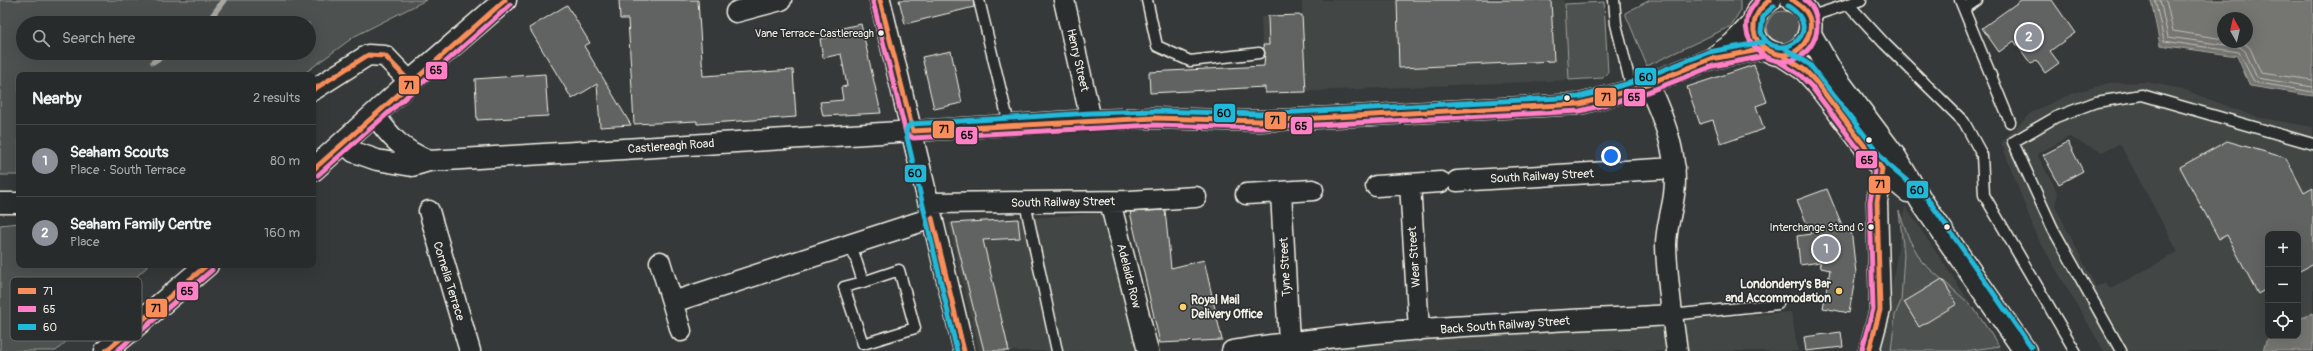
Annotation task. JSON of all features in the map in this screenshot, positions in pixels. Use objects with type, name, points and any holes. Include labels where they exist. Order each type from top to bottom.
[{"type":"main road","points":[[316,167],[410,82],[505,0]]},
{"type":"main road","points":[[1792,0],[1804,9],[1809,26],[1832,73],[1895,157],[1922,202],[2025,351]]},
{"type":"main road","points":[[1761,7],[1754,32],[1757,42],[1805,70],[1816,82],[1882,169],[1922,202]]},
{"type":"main road","points":[[1773,52],[1800,49],[1809,26]]},
{"type":"main road","points":[[142,320],[203,268]]},
{"type":"main road","points":[[106,351],[118,341]]},
{"type":"street","points":[[736,12],[781,0]]},
{"type":"street","points":[[880,0],[913,132],[928,202],[964,351]]},
{"type":"street","name":"Henry Street","points":[[1064,0],[1091,120]]},
{"type":"street","points":[[1711,59],[1733,43],[1761,7]]},
{"type":"street","points":[[1711,59],[1773,52]]},
{"type":"street","points":[[316,88],[368,55],[385,56],[410,82]]},
{"type":"street","name":"Castlereagh Road","points":[[343,142],[354,152],[378,160],[412,166],[423,171],[1009,124],[1154,118],[1260,120],[1580,104],[1640,87],[1711,59]]},
{"type":"street","points":[[1640,87],[1664,120],[1671,145],[1675,168],[1674,194],[1666,244],[1671,315],[1677,351]]},
{"type":"street","name":"Castlereagh Road","points":[[374,114],[392,139],[410,153],[423,171]]},
{"type":"street","name":"South Railway Street","points":[[1376,186],[1675,168]]},
{"type":"street","points":[[1869,351],[1880,310],[1876,202],[1882,169]]},
{"type":"street","name":"Wear Street","points":[[1410,184],[1419,330]]},
{"type":"street","points":[[1246,194],[1313,190]]},
{"type":"street","name":"Tyne Street","points":[[1281,192],[1289,342]]},
{"type":"street","name":"South Railway Street","points":[[673,302],[851,244],[928,202],[1025,204],[1110,202],[1196,197]]},
{"type":"street","points":[[0,202],[16,202]]},
{"type":"street","name":"Adelaide Row","points":[[1110,202],[1148,351]]},
{"type":"street","name":"Cornelia Terrace","points":[[428,211],[470,351]]},
{"type":"street","points":[[660,262],[681,331]]},
{"type":"street","name":"Back South Railway Street","points":[[1232,351],[1289,342],[1419,330],[1671,315]]},
{"type":"lane","points":[[979,0],[1009,124]]},
{"type":"lane","points":[[1147,0],[1157,46],[1190,61],[1259,53]]},
{"type":"lane","points":[[1614,0],[1616,24],[1640,87]]},
{"type":"lane","points":[[1809,26],[1861,0]]},
{"type":"lane","points":[[1977,0],[1963,4],[2010,122]]},
{"type":"lane","points":[[1849,5],[1884,43],[1964,122],[1982,155],[1984,195],[2075,351]]},
{"type":"lane","points":[[2121,351],[2053,229],[2013,142],[2056,117],[2096,102],[2142,95],[2313,144]]},
{"type":"lane","points":[[1025,204],[1057,351]]},
{"type":"lane","points":[[851,244],[863,282]]},
{"type":"lane","points":[[899,270],[916,328],[863,344],[844,287],[863,282],[899,270]]},
{"type":"lane","name":"Back South Railway Street","points":[[1671,315],[1778,304]]},
{"type":"shaded area","points":[[0,0],[426,0],[355,36],[306,72],[16,72],[16,175],[0,175]]},
{"type":"shaded area","points":[[1302,0],[1564,0],[1569,80],[1265,93],[1261,17],[1302,15]]},
{"type":"shaded area","points":[[1650,0],[1740,0],[1740,11],[1731,26],[1647,66],[1625,13]]},
{"type":"shaded area","points":[[1604,2],[1608,73],[1603,78],[1569,80],[1565,4]]},
{"type":"shaded area","points":[[1783,11],[1789,12],[1796,18],[1799,27],[1798,33],[1792,40],[1783,43],[1777,42],[1770,36],[1767,27],[1768,21],[1774,14]]},
{"type":"shaded area","points":[[2146,82],[2182,89],[2256,117],[2313,127],[2313,351],[2104,351],[2036,235],[2001,142],[2032,112],[2073,93],[2109,83]],"holes":[[[2069,137],[2102,152],[2120,144],[2178,252],[2110,289],[2105,282],[2096,287],[2055,206],[2058,193],[2037,154]]]},
{"type":"shaded area","points":[[1905,206],[1999,346],[2002,351],[1881,351]]},
{"type":"shaded area","points":[[1899,211],[1909,239],[1922,262],[1973,307],[1999,346],[1966,351],[1891,351],[1895,315],[1901,301],[1904,254]]},
{"type":"shaded area","points":[[1105,213],[1140,351],[979,351],[948,223]]},
{"type":"shaded area","points":[[16,223],[16,268],[146,268],[136,277],[10,277],[10,341],[67,341],[56,351],[0,351],[0,225]]},
{"type":"shaded area","points":[[1791,312],[1798,351],[1294,351]]},
{"type":"water","points":[[2151,0],[2313,0],[2313,96],[2250,86],[2237,56],[2160,45]]},
{"type":"water","points":[[2313,313],[2313,351],[2263,351],[2268,339],[2301,339],[2301,318]]},
{"type":"building","points":[[619,0],[698,0],[703,76],[793,70],[796,117],[697,124],[697,121],[634,124],[628,19],[620,19]]},
{"type":"building","points":[[899,0],[973,0],[974,7],[905,24]]},
{"type":"building","points":[[1397,0],[1551,0],[1554,61],[1399,68]]},
{"type":"building","points":[[2021,0],[2052,0],[2075,33],[2050,51],[2059,63],[2045,73],[2036,60],[2031,64],[2014,41],[1999,52],[1982,28]]},
{"type":"building","points":[[567,5],[590,43],[584,46],[631,125],[600,127],[597,84],[572,99],[529,28]]},
{"type":"building","points":[[1302,15],[1306,92],[1265,93],[1265,87],[1150,93],[1149,72],[1264,66],[1265,53],[1263,45],[1269,45],[1268,16]]},
{"type":"building","points":[[861,24],[881,113],[823,116],[820,102],[843,100],[841,87],[847,86],[841,54],[823,58],[820,39],[835,36],[833,30]]},
{"type":"building","points":[[951,51],[962,103],[934,109],[922,57]]},
{"type":"building","points":[[1754,65],[1767,102],[1756,106],[1764,129],[1721,144],[1713,120],[1700,124],[1687,87]]},
{"type":"building","points":[[545,74],[548,116],[477,120],[475,79]]},
{"type":"building","points":[[2227,141],[2286,158],[2304,193],[2313,188],[2313,264],[2301,270],[2301,231],[2265,231],[2265,290],[2258,294],[2227,235],[2219,239],[2180,167]]},
{"type":"building","points":[[2068,142],[2083,171],[2059,184],[2043,155]]},
{"type":"building","points":[[1827,189],[1844,230],[1851,229],[1856,273],[1849,313],[1823,308],[1830,270],[1821,268],[1820,262],[1800,265],[1797,236],[1811,234],[1797,200]]},
{"type":"building","name":"Royal Mail Delivery Office","points":[[1165,210],[1171,268],[1204,260],[1222,340],[1160,343],[1130,212]]},
{"type":"building","points":[[1018,219],[1020,238],[983,240],[1009,351],[984,351],[952,223]]},
{"type":"building","points":[[1942,279],[1957,304],[1919,327],[1904,302]]},
{"type":"building","points":[[1841,332],[1843,347],[1806,351],[1804,337]]},
{"type":"waterway","points":[[212,16],[224,0]]},
{"type":"transit line","name":"71","points":[[316,167],[505,0]]},
{"type":"transit line","name":"71","points":[[880,0],[913,131],[1154,118],[1260,121],[1580,104],[1632,90],[1711,59],[1764,49]]},
{"type":"transit line","name":"65","points":[[1758,0],[1748,14],[1746,28],[1751,41],[1759,52],[1771,59],[1784,61],[1798,58],[1810,47],[1815,37],[1817,27],[1816,16],[1811,5],[1805,0]]},
{"type":"transit line","name":"71","points":[[1770,0],[1758,13],[1754,31],[1763,47],[1774,53],[1780,54],[1797,51],[1804,43],[1809,33],[1809,17],[1802,7],[1792,0]]},
{"type":"transit line","name":"65","points":[[873,2],[906,133],[913,138],[1154,125],[1260,128],[1580,111],[1635,97],[1713,66],[1765,56]]},
{"type":"transit line","name":"65","points":[[318,175],[510,5]]},
{"type":"transit line","name":"60","points":[[1774,6],[1763,16],[1761,32],[1767,42],[1776,46],[1786,46],[1795,42],[1801,35],[1803,26],[1799,16],[1788,6]]},
{"type":"transit line","name":"60","points":[[957,351],[906,133],[907,128],[911,124],[1091,113],[1154,111],[1260,114],[1579,97],[1630,83],[1709,52],[1763,42]]},
{"type":"transit line","name":"60","points":[[1786,49],[1810,65],[1887,164],[1927,198],[2031,347]]},
{"type":"transit line","name":"71","points":[[316,88],[368,55],[385,56],[410,82]]},
{"type":"transit line","name":"71","points":[[1782,55],[1805,70],[1816,82],[1882,169],[1877,202],[1880,310],[1869,351]]},
{"type":"transit line","name":"65","points":[[1778,61],[1800,75],[1811,86],[1875,171],[1870,202],[1873,309],[1862,349]]},
{"type":"transit line","name":"71","points":[[932,218],[964,351]]},
{"type":"transit line","name":"71","points":[[142,320],[203,268]]},
{"type":"transit line","name":"65","points":[[142,330],[212,270]]},
{"type":"transit line","name":"71","points":[[106,351],[118,341]]},
{"type":"transit line","name":"65","points":[[117,351],[129,341]]},
{"type":"place","name":"Vane Terrace-Castlereagh","points":[[881,33]]},
{"type":"place","name":"Seaham Family Centre","points":[[2029,37]]},
{"type":"place","name":"Interchange Stand C","points":[[1871,227]]},
{"type":"place","name":"Seaham Scouts","points":[[1826,249]]},
{"type":"place","name":"Londonderry's Bar and Accommodation","points":[[1839,291]]},
{"type":"place","name":"Royal Mail Delivery Office","points":[[1183,307]]}]
